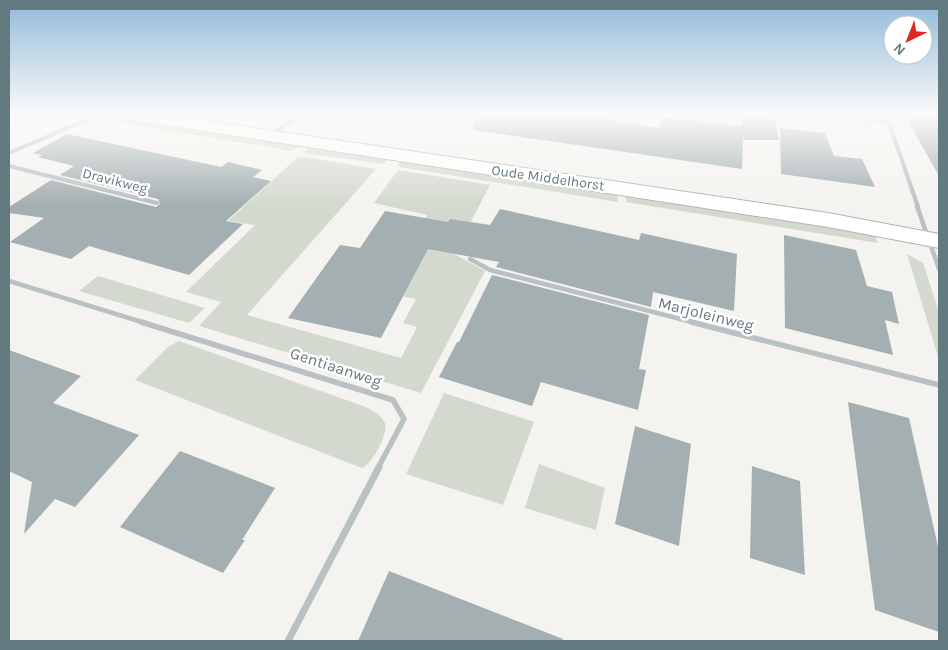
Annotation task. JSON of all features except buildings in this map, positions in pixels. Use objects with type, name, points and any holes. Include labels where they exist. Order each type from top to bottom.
[{"type":"street","points":[[9,152],[27,144]]},
{"type":"street","name":"Oude Middelhorst","points":[[318,144],[828,220],[934,240]]},
{"type":"street","points":[[897,144],[934,240],[939,269]]},
{"type":"street","name":"Dravikweg","points":[[9,166],[157,203]]},
{"type":"street","name":"Marjoleinweg","points":[[470,259],[490,270],[939,385]]},
{"type":"street","name":"Gentiaanweg","points":[[9,281],[393,400],[404,418],[288,641]]},
{"type":"shaded area","points":[[252,144],[299,146],[293,151]]},
{"type":"shaded area","points":[[308,148],[386,160],[384,164],[303,153]]},
{"type":"shaded area","points":[[299,156],[376,169],[247,315],[401,358],[417,327],[403,323],[416,299],[392,294],[413,242],[427,215],[374,203],[398,170],[490,185],[454,254],[485,271],[421,393],[199,326],[221,302],[186,292],[255,225],[228,221]]},
{"type":"shaded area","points":[[401,161],[617,195],[618,202],[400,167],[398,164]]},
{"type":"shaded area","points":[[626,196],[863,233],[875,237],[878,243],[626,202]]},
{"type":"shaded area","points":[[907,254],[923,263],[939,312],[939,360]]},
{"type":"shaded area","points":[[98,276],[205,308],[189,323],[79,291]]},
{"type":"shaded area","points":[[179,341],[366,407],[379,415],[385,423],[386,427],[379,448],[366,466],[362,468],[135,380],[168,347]]},
{"type":"shaded area","points":[[444,393],[534,422],[503,505],[406,474]]},
{"type":"shaded area","points":[[539,464],[605,488],[596,530],[525,508]]}]
